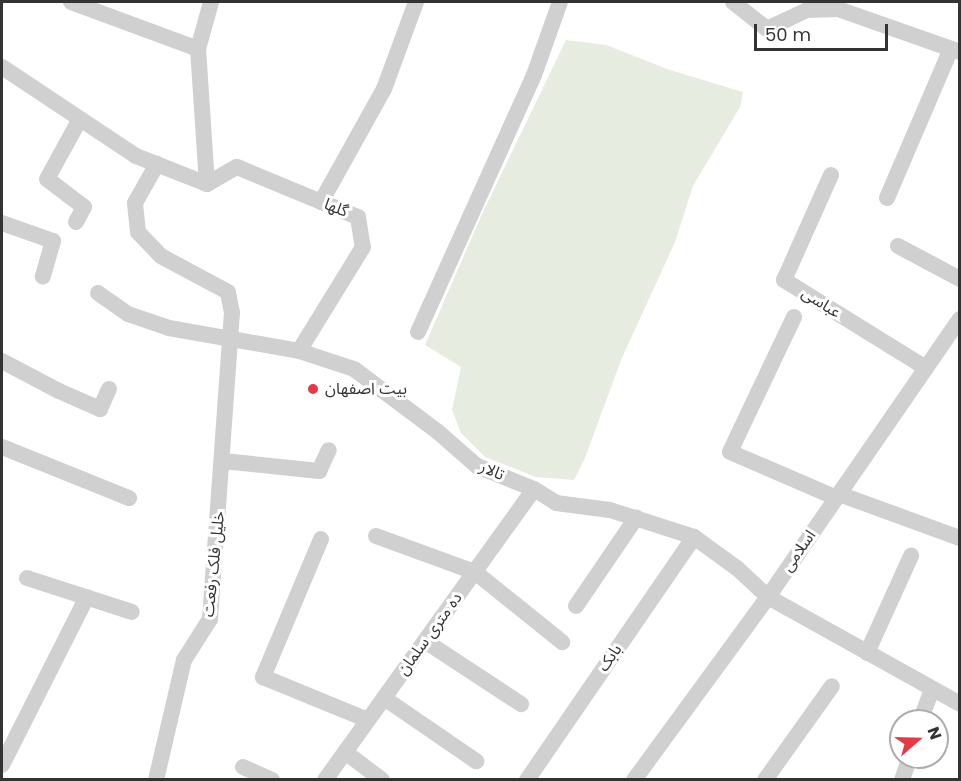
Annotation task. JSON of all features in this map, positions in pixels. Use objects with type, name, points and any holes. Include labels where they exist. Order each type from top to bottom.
[{"type":"street","points":[[71,2],[198,49]]},
{"type":"street","points":[[2,67],[136,156],[207,184],[198,49],[211,2]]},
{"type":"street","points":[[321,202],[384,89],[416,2]]},
{"type":"street","points":[[418,333],[534,75],[560,2]]},
{"type":"street","points":[[733,2],[767,29],[807,10],[849,8]]},
{"type":"street","points":[[821,2],[849,8],[956,51],[887,198]]},
{"type":"street","points":[[76,222],[84,207],[47,179],[80,119]]},
{"type":"street","points":[[157,164],[135,203],[138,232],[161,256],[228,292],[232,338]]},
{"type":"street","name":"گلها","points":[[207,184],[237,167],[358,217],[363,247],[299,351]]},
{"type":"street","name":"عباسی","points":[[831,175],[784,280],[926,368]]},
{"type":"street","points":[[2,223],[53,241],[43,277]]},
{"type":"street","points":[[898,246],[960,279]]},
{"type":"street","name":"تالار","points":[[98,293],[128,314],[159,324],[299,351],[354,369],[437,430],[477,466],[534,489],[556,502],[610,510],[694,537],[738,569],[768,597],[932,690],[957,698]]},
{"type":"street","points":[[794,316],[730,452],[838,496],[960,538]]},
{"type":"street","name":"اسلامی","points":[[634,780],[768,597],[960,320]]},
{"type":"street","name":"خلیل فلک رفعت","points":[[156,780],[184,660],[210,619],[232,338]]},
{"type":"street","points":[[2,361],[59,391],[100,409],[109,389]]},
{"type":"street","points":[[2,447],[129,498]]},
{"type":"street","points":[[223,461],[318,471],[329,450]]},
{"type":"street","name":"ده متری سلمان","points":[[325,780],[534,489]]},
{"type":"street","points":[[576,606],[636,518]]},
{"type":"street","points":[[376,536],[474,572],[562,642]]},
{"type":"street","name":"بابک","points":[[527,780],[694,537]]},
{"type":"street","points":[[321,539],[264,677],[368,720]]},
{"type":"street","points":[[867,653],[911,556]]},
{"type":"street","points":[[27,578],[132,612]]},
{"type":"street","points":[[2,765],[87,597]]},
{"type":"street","points":[[425,641],[521,704]]},
{"type":"street","points":[[765,780],[832,686]]},
{"type":"street","points":[[925,709],[932,690]]},
{"type":"street","points":[[384,698],[476,761]]},
{"type":"street","points":[[345,752],[382,780]]},
{"type":"street","points":[[243,767],[272,780]]},
{"type":"shaded area","points":[[566,40],[606,45],[670,70],[743,92],[740,107],[693,186],[675,242],[621,360],[585,458],[574,480],[536,477],[485,457],[461,433],[452,410],[461,367],[425,345],[483,212]]},
{"type":"place","name":"بيت اصفهان","points":[[313,389]]}]
